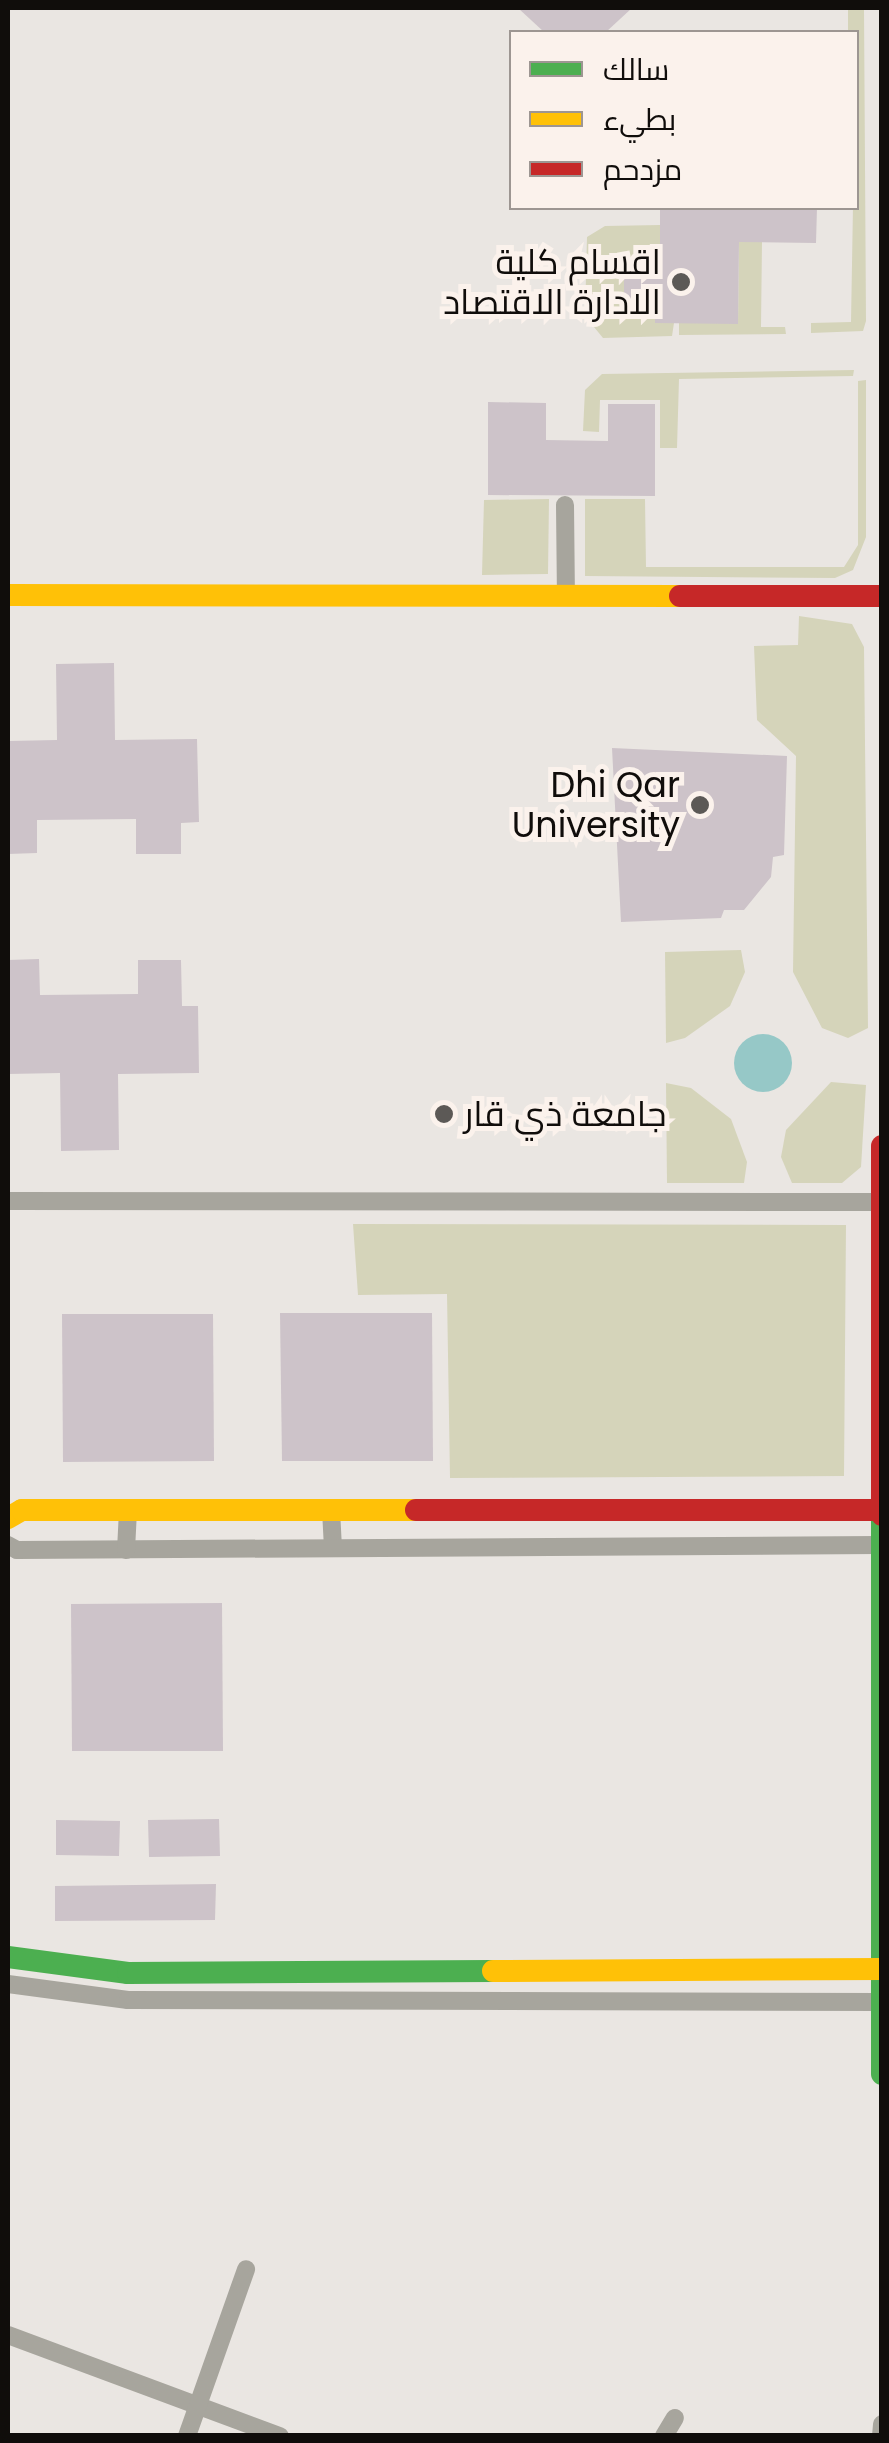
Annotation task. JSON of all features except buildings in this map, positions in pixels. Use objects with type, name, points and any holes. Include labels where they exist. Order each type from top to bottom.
[{"type":"street","points":[[564,505],[566,596]]},
{"type":"street","points":[[8,595],[882,596]]},
{"type":"street","points":[[882,1146],[878,1510],[882,2074]]},
{"type":"street","points":[[8,1201],[880,1202]]},
{"type":"street","points":[[8,1518],[22,1510],[878,1510]]},
{"type":"street","points":[[126,1550],[128,1510]]},
{"type":"street","points":[[330,1510],[333,1548]]},
{"type":"street","points":[[517,1510],[521,1547]]},
{"type":"street","points":[[8,1544],[17,1550],[126,1550],[878,1544]]},
{"type":"street","points":[[8,1957],[128,1973],[881,1969]]},
{"type":"street","points":[[8,1984],[128,2000],[881,2002]]},
{"type":"street","points":[[186,2436],[246,2269]]},
{"type":"street","points":[[8,2335],[280,2436]]},
{"type":"street","points":[[664,2436],[675,2418]]},
{"type":"street","points":[[881,2436],[882,2424]]},
{"type":"green space","points":[[848,8],[864,8],[866,321],[863,331],[811,333],[811,323],[851,322],[853,210],[859,210],[859,30],[848,30]]},
{"type":"green space","points":[[660,225],[660,260],[624,260],[624,304],[655,305],[674,323],[672,336],[603,338],[585,316],[587,237],[605,226]]},
{"type":"green space","points":[[739,242],[762,242],[761,327],[785,327],[786,334],[679,335],[679,323],[738,323]]},
{"type":"green space","points":[[854,370],[853,376],[679,379],[677,448],[660,448],[660,400],[600,400],[599,432],[583,431],[585,390],[602,374]]},
{"type":"green space","points":[[866,380],[866,537],[853,570],[835,578],[585,576],[585,499],[645,499],[646,567],[844,567],[858,545],[858,381]]},
{"type":"green space","points":[[549,499],[548,574],[482,575],[484,500]]},
{"type":"green space","points":[[799,616],[852,624],[864,647],[868,1028],[848,1038],[822,1028],[793,972],[796,756],[757,720],[754,646],[798,645]]},
{"type":"green space","points":[[741,950],[745,972],[730,1006],[685,1038],[666,1043],[665,952]]},
{"type":"green space","points":[[831,1082],[866,1085],[861,1167],[842,1183],[792,1183],[781,1157],[786,1130]]},
{"type":"green space","points":[[666,1083],[691,1088],[731,1119],[747,1162],[744,1183],[667,1183]]},
{"type":"green space","points":[[353,1224],[846,1225],[844,1476],[450,1478],[447,1294],[358,1295]]},
{"type":"water","points":[[763,1034],[784,1042],[792,1063],[784,1084],[763,1092],[742,1084],[734,1063],[742,1042]]},
{"type":"traffic: fast","points":[[882,1515],[882,2074]]},
{"type":"traffic: fast","points":[[8,1957],[128,1973],[493,1971]]},
{"type":"traffic: slow","points":[[8,595],[680,596]]},
{"type":"traffic: slow","points":[[8,1518],[22,1510],[416,1510]]},
{"type":"traffic: slow","points":[[493,1971],[882,1969]]},
{"type":"traffic: jam","points":[[680,596],[882,596]]},
{"type":"traffic: jam","points":[[882,1146],[882,1515]]},
{"type":"traffic: jam","points":[[416,1510],[878,1510]]},
{"type":"place","name":"اقسام كلية الادارة الاقتصاد","points":[[681,282]]},
{"type":"place","name":"Dhi Qar University","points":[[700,805]]},
{"type":"place","name":"جامعة ذي قار","points":[[444,1114]]}]
